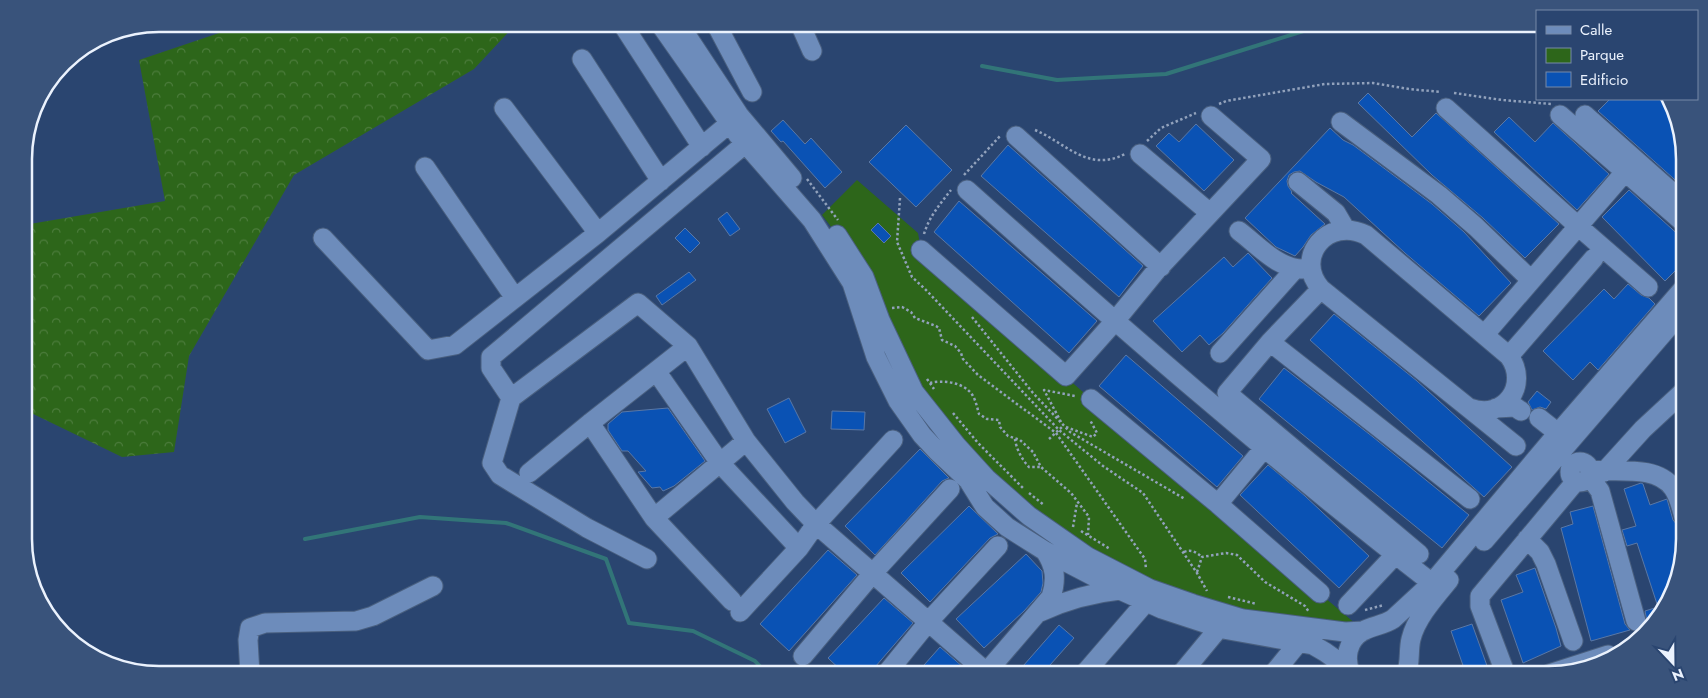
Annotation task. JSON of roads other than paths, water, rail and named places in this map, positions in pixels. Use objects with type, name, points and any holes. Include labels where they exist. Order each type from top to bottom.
[{"type":"street","points":[[628,33],[702,147]]},
{"type":"street","points":[[666,33],[730,123],[812,220],[852,283],[876,357],[898,401],[937,452],[968,480],[1029,516],[1088,557],[1150,589],[1220,613],[1243,618],[1346,632],[1386,628],[1404,640],[1409,651]]},
{"type":"street","points":[[685,33],[739,115],[822,214],[841,240],[864,277],[890,343],[914,392],[956,445],[984,489],[985,507],[1007,527],[1045,550],[1146,602],[1219,628],[1313,645],[1341,665]]},
{"type":"street","points":[[721,33],[752,92]]},
{"type":"street","points":[[804,33],[812,51]]},
{"type":"street","points":[[582,59],[661,181]]},
{"type":"street","points":[[504,108],[598,233]]},
{"type":"street","points":[[1446,108],[1648,287]]},
{"type":"street","points":[[1560,115],[1676,216]]},
{"type":"street","points":[[1585,115],[1676,196]]},
{"type":"street","points":[[921,250],[1066,376],[1161,266],[1262,159],[1211,116]]},
{"type":"street","points":[[1340,122],[1445,200],[1531,280]]},
{"type":"street","points":[[323,238],[428,350],[455,345],[598,233],[730,123]]},
{"type":"street","points":[[1016,136],[1161,266]]},
{"type":"street","points":[[511,398],[491,368],[491,357],[746,143]]},
{"type":"street","points":[[1140,154],[1210,213]]},
{"type":"street","points":[[425,167],[515,298]]},
{"type":"street","points":[[1485,334],[1625,172]]},
{"type":"street","points":[[1298,182],[1336,213],[1346,230]]},
{"type":"street","points":[[968,190],[1115,321],[1265,447],[1432,583]]},
{"type":"street","points":[[1220,353],[1303,269],[1322,239],[1334,232],[1346,230],[1353,230],[1366,235],[1509,356],[1516,367],[1520,400],[1530,414],[1600,491],[1636,620]]},
{"type":"street","points":[[1239,231],[1281,264],[1303,269],[1321,290],[1516,446]]},
{"type":"street","points":[[1509,356],[1594,258]]},
{"type":"street","points":[[1321,290],[1270,342],[1227,393],[1419,554]]},
{"type":"street","points":[[1504,665],[1480,606],[1480,596],[1527,539],[1676,302]]},
{"type":"street","points":[[647,559],[587,528],[500,475],[492,463],[511,398],[638,303],[688,346],[746,441],[795,502],[816,524],[977,665]]},
{"type":"street","points":[[1409,665],[1409,651],[1413,633],[1417,624],[1440,591],[1575,462],[1676,320]]},
{"type":"street","points":[[1270,342],[1470,499]]},
{"type":"street","points":[[876,357],[890,343]]},
{"type":"street","points":[[529,473],[688,346]]},
{"type":"street","points":[[656,371],[720,463],[799,548]]},
{"type":"street","points":[[1496,408],[1504,404],[1510,397],[1517,381]]},
{"type":"street","points":[[1083,398],[1218,504],[1320,594]]},
{"type":"street","points":[[1348,665],[1347,660],[1351,643],[1369,629],[1387,623],[1400,614],[1432,583],[1575,462],[1643,429],[1676,398]]},
{"type":"street","points":[[1470,408],[1483,410],[1515,407],[1530,414]]},
{"type":"street","points":[[590,423],[654,518],[736,606],[799,548],[816,524],[893,440]]},
{"type":"street","points":[[654,518],[746,441]]},
{"type":"street","points":[[1218,504],[1265,447]]},
{"type":"street","points":[[1575,462],[1639,470],[1665,480],[1676,494]]},
{"type":"street","points":[[803,656],[873,573],[950,489]]},
{"type":"street","points":[[1527,539],[1540,552],[1546,564],[1573,641]]},
{"type":"street","points":[[893,665],[929,622],[998,546]]},
{"type":"street","points":[[992,665],[1051,597],[1055,585],[1055,573],[1052,561],[1045,550]]},
{"type":"street","points":[[1353,608],[1396,554]]},
{"type":"street","points":[[250,666],[248,640],[250,628],[265,622],[356,621],[373,616],[433,586]]},
{"type":"street","points":[[1037,614],[1068,600],[1120,590]]},
{"type":"street","points":[[1091,665],[1146,602]]},
{"type":"street","points":[[1188,665],[1219,628]]},
{"type":"street","points":[[1280,665],[1299,642]]},
{"type":"waterway","points":[[982,66],[1057,80],[1166,74],[1300,32]]},
{"type":"waterway","points":[[305,539],[420,517],[506,523],[606,559],[629,623],[693,631],[755,661],[759,666]]}]
